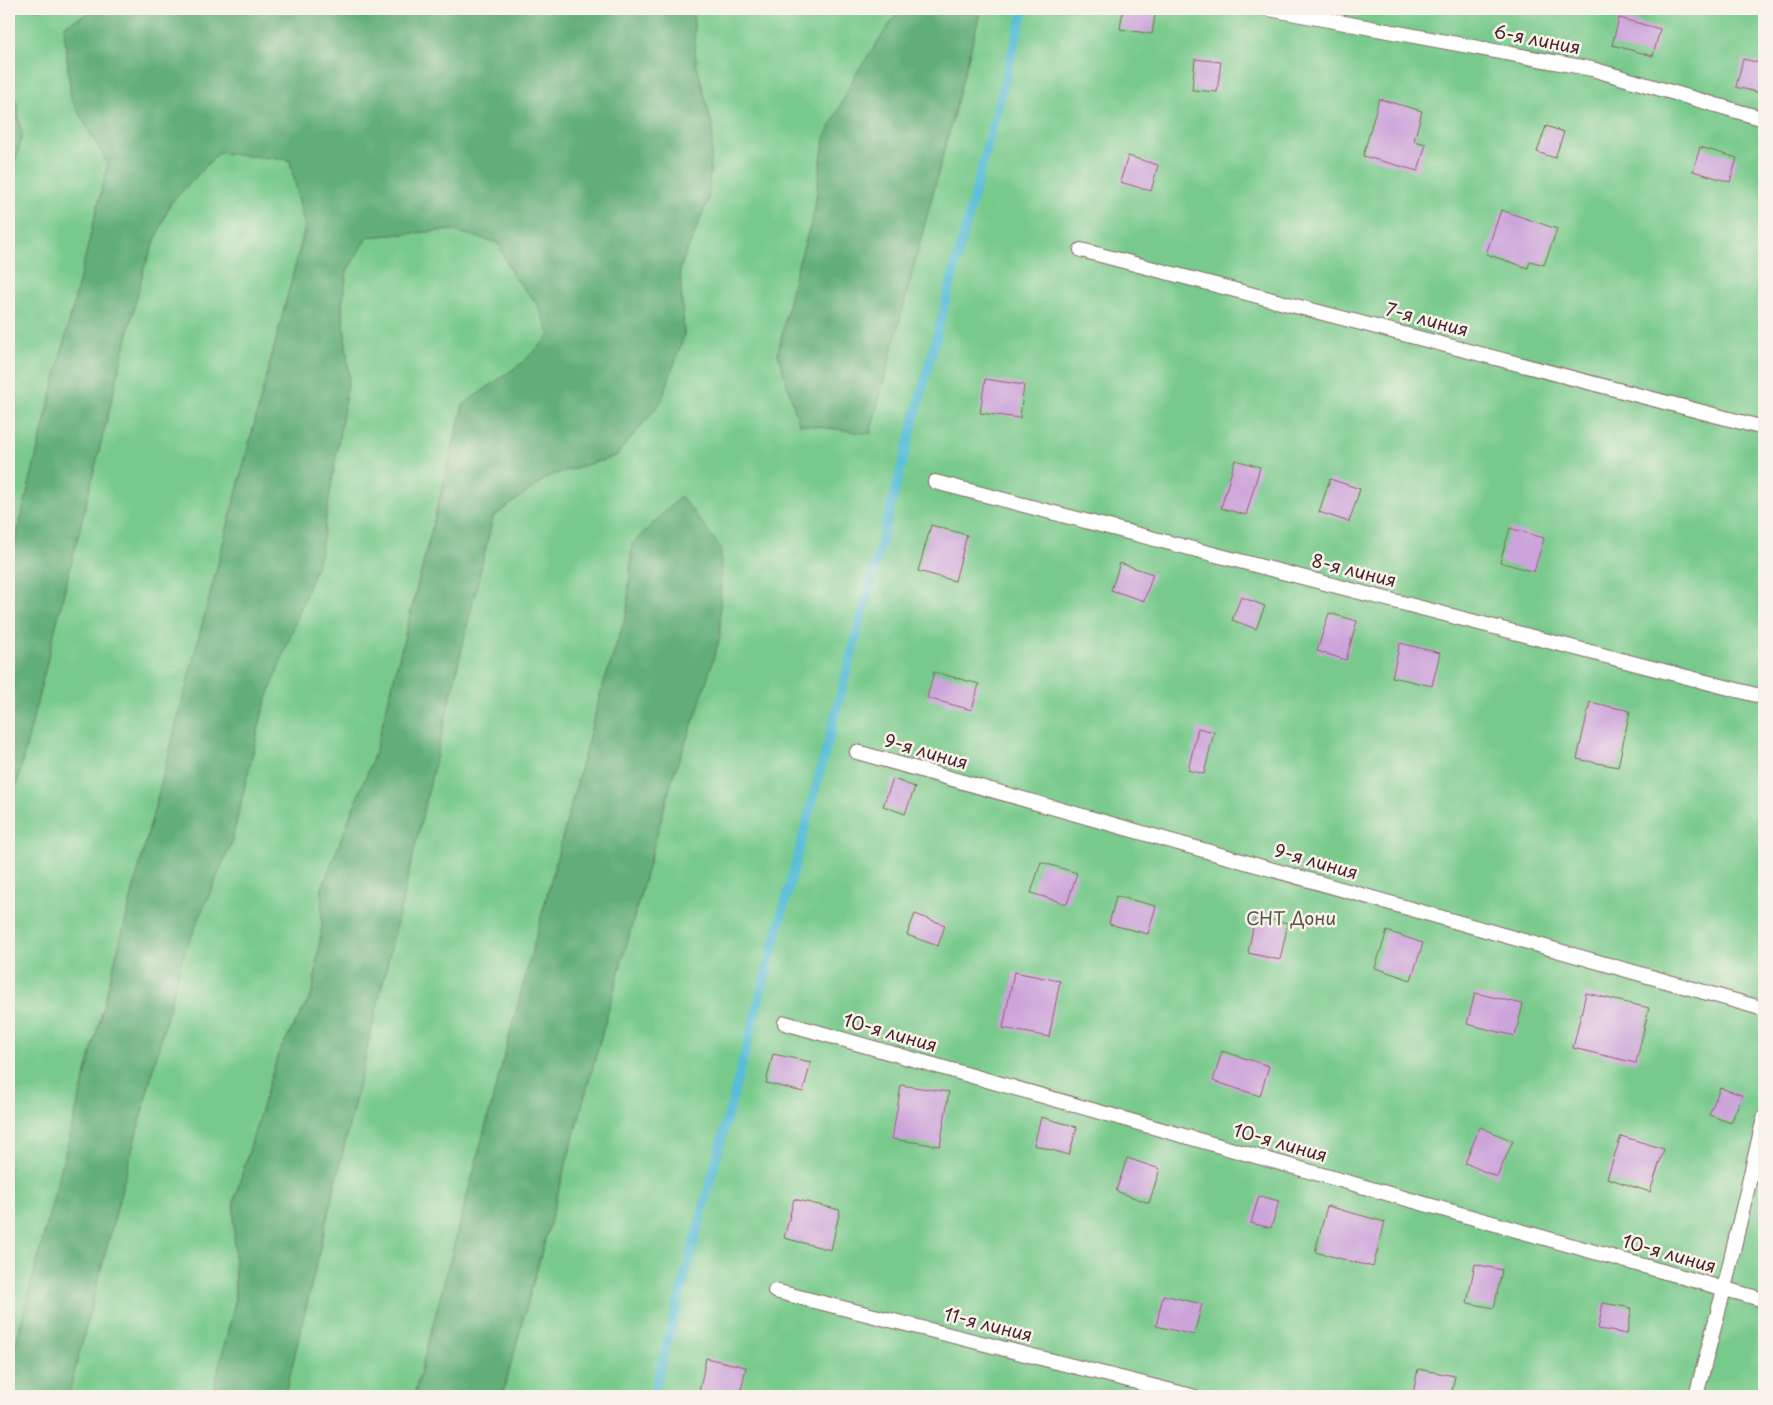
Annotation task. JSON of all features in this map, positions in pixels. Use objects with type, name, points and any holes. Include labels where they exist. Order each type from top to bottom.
[{"type":"lane","name":"6-я линия","points":[[1269,9],[1592,69],[1764,119]]},
{"type":"lane","name":"7-я линия","points":[[1081,250],[1764,428]]},
{"type":"lane","name":"8-я линия","points":[[935,482],[1764,696]]},
{"type":"lane","name":"9-я линия","points":[[857,752],[1764,1009]]},
{"type":"lane","name":"10-я линия","points":[[785,1023],[1764,1300]]},
{"type":"lane","points":[[1696,1396],[1724,1289],[1764,1118]]},
{"type":"lane","name":"11-я линия","points":[[775,1291],[1192,1396]]},
{"type":"green space","points":[[9,9],[96,9],[64,26],[71,99],[108,164],[9,567],[9,184],[22,136],[16,102],[9,89]]},
{"type":"green space","points":[[96,9],[693,9],[696,63],[713,128],[708,200],[680,268],[684,336],[661,402],[616,456],[549,476],[493,517],[285,1396],[212,1396],[235,1302],[234,1201],[278,1054],[313,992],[322,925],[322,888],[375,753],[464,404],[522,363],[550,335],[537,303],[513,276],[498,243],[451,230],[367,237],[347,271],[342,305],[349,376],[320,556],[263,710],[231,844],[182,958],[68,1396],[9,1396],[9,1370],[305,228],[290,160],[218,153],[170,204],[144,268],[9,816],[9,567],[108,164],[71,99],[64,26]]},
{"type":"green space","name":"СНТ Дони","points":[[693,9],[900,9],[824,140],[814,213],[794,279],[778,353],[870,434],[981,9],[1764,9],[1764,1396],[502,1396],[673,776],[698,709],[632,544],[627,613],[601,692],[414,1396],[285,1396],[493,517],[549,476],[617,456],[684,336],[680,268],[708,200],[713,128],[696,63]]},
{"type":"green space","points":[[900,9],[981,9],[870,434],[799,424],[778,353],[794,279],[814,213],[824,140],[855,75]]},
{"type":"green space","points":[[9,89],[16,102],[22,136],[9,184]]},
{"type":"green space","points":[[218,153],[290,160],[305,228],[9,1370],[9,816],[144,268],[170,204]]},
{"type":"green space","points":[[451,230],[498,243],[513,276],[537,303],[550,335],[522,363],[463,405],[375,753],[322,888],[322,925],[313,992],[278,1054],[234,1201],[235,1302],[212,1396],[68,1396],[182,958],[231,844],[263,710],[349,376],[342,305],[347,271],[367,237]]},
{"type":"green space","points":[[681,496],[721,548],[720,637],[698,709],[673,776],[502,1396],[414,1396],[601,692],[627,613],[632,544]]},
{"type":"building","points":[[1123,9],[1156,9],[1152,34],[1120,29]]},
{"type":"building","points":[[1619,18],[1660,29],[1653,56],[1612,45]]},
{"type":"building","points":[[1195,59],[1221,62],[1217,92],[1192,90]]},
{"type":"building","points":[[1743,59],[1764,64],[1764,94],[1736,87]]},
{"type":"building","points":[[1379,99],[1422,111],[1414,141],[1426,144],[1418,171],[1363,156]]},
{"type":"building","points":[[1546,126],[1564,132],[1555,158],[1537,152]]},
{"type":"building","points":[[1700,147],[1737,158],[1730,182],[1693,171]]},
{"type":"building","points":[[1128,156],[1158,165],[1151,191],[1120,182]]},
{"type":"building","points":[[1501,210],[1557,229],[1544,265],[1530,261],[1528,268],[1486,254]]},
{"type":"building","points":[[985,379],[1024,385],[1020,418],[980,413]]},
{"type":"building","points":[[1235,460],[1260,467],[1246,515],[1221,508]]},
{"type":"building","points":[[1330,479],[1360,489],[1349,522],[1319,512]]},
{"type":"building","points":[[931,525],[967,535],[955,581],[918,571]]},
{"type":"building","points":[[1510,528],[1544,538],[1534,572],[1500,562]]},
{"type":"building","points":[[1120,563],[1153,574],[1144,601],[1111,590]]},
{"type":"building","points":[[1241,597],[1265,606],[1256,629],[1232,620]]},
{"type":"building","points":[[1329,613],[1357,621],[1346,660],[1317,651]]},
{"type":"building","points":[[1400,643],[1440,653],[1432,686],[1392,677]]},
{"type":"building","points":[[934,672],[979,684],[972,710],[927,698]]},
{"type":"building","points":[[1590,702],[1630,711],[1618,767],[1577,759]]},
{"type":"building","points":[[1198,728],[1214,732],[1204,774],[1188,770]]},
{"type":"building","points":[[893,779],[915,787],[905,814],[883,806]]},
{"type":"building","points":[[1041,862],[1077,873],[1067,904],[1031,893]]},
{"type":"building","points":[[1116,896],[1156,906],[1148,934],[1109,924]]},
{"type":"building","points":[[915,914],[945,925],[938,946],[907,935]]},
{"type":"building","points":[[1255,917],[1288,923],[1280,960],[1248,953]]},
{"type":"building","points":[[1387,931],[1423,943],[1411,980],[1375,968]]},
{"type":"building","points":[[1014,972],[1060,981],[1049,1037],[1003,1028]]},
{"type":"building","points":[[1475,993],[1523,1004],[1515,1036],[1467,1024]]},
{"type":"building","points":[[1586,993],[1649,1008],[1636,1063],[1573,1048]]},
{"type":"building","points":[[1222,1051],[1269,1066],[1260,1096],[1213,1081]]},
{"type":"building","points":[[773,1054],[811,1062],[803,1092],[766,1083]]},
{"type":"building","points":[[901,1085],[949,1092],[940,1146],[892,1139]]},
{"type":"building","points":[[1720,1088],[1742,1095],[1731,1123],[1709,1115]]},
{"type":"building","points":[[1041,1117],[1077,1127],[1069,1155],[1034,1145]]},
{"type":"building","points":[[1480,1127],[1513,1141],[1497,1177],[1465,1163]]},
{"type":"building","points":[[1621,1136],[1664,1149],[1650,1192],[1607,1178]]},
{"type":"building","points":[[1127,1158],[1160,1169],[1149,1203],[1116,1191]]},
{"type":"building","points":[[1259,1196],[1279,1201],[1271,1228],[1251,1223]]},
{"type":"building","points":[[794,1199],[840,1210],[831,1250],[784,1238]]},
{"type":"building","points":[[1327,1206],[1385,1222],[1373,1267],[1315,1252]]},
{"type":"building","points":[[1475,1264],[1502,1270],[1494,1308],[1467,1303]]},
{"type":"building","points":[[1163,1295],[1202,1304],[1194,1335],[1156,1326]]},
{"type":"building","points":[[1603,1303],[1632,1308],[1627,1334],[1598,1329]]},
{"type":"building","points":[[706,1358],[746,1367],[740,1396],[715,1396],[699,1393]]},
{"type":"building","points":[[1418,1369],[1455,1376],[1451,1396],[1431,1396],[1413,1393]]},
{"type":"waterway","points":[[653,1396],[1024,9]]}]
